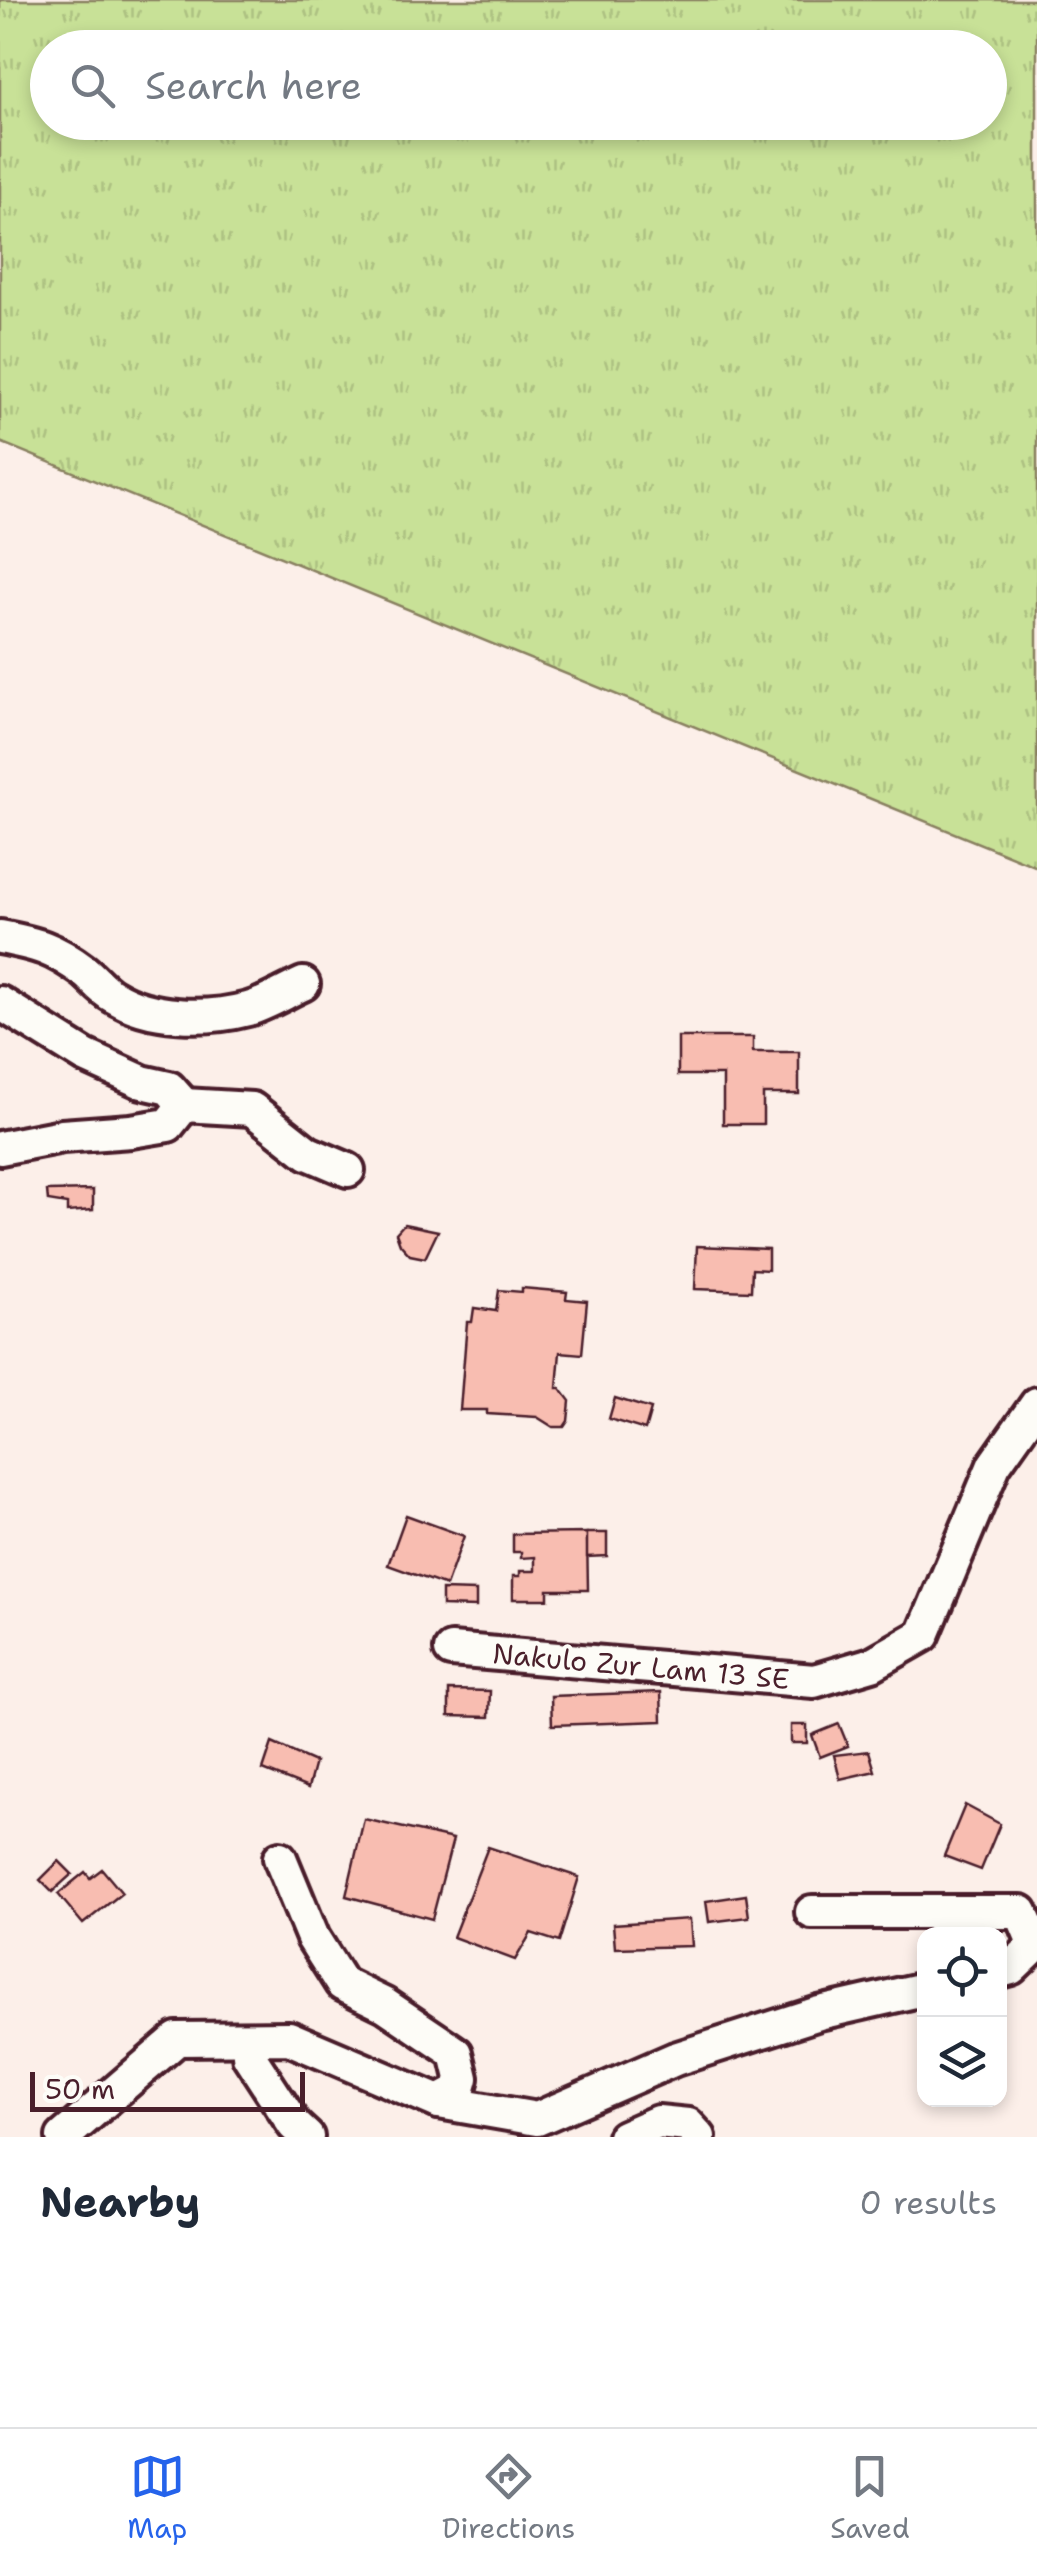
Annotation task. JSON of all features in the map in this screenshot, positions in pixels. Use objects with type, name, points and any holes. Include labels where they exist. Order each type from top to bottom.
[{"type":"street","points":[[0,937],[59,953],[112,996],[147,1011],[222,1014],[251,1008],[304,984]]},
{"type":"street","points":[[0,1002],[85,1056],[142,1082],[169,1088],[184,1104],[252,1109],[308,1153],[348,1170]]},
{"type":"street","points":[[0,1148],[62,1136],[168,1125],[184,1104]]},
{"type":"street","name":"Nakulo Zur Lam 13 SE","points":[[452,1650],[814,1681],[872,1664],[923,1635],[994,1465],[1037,1404]]},
{"type":"street","points":[[280,1858],[312,1938],[342,1984],[385,2006],[456,2053],[462,2078],[458,2092],[439,2102]]},
{"type":"street","points":[[812,1912],[1022,1912],[1036,1945],[1007,1969]]},
{"type":"street","points":[[63,2137],[177,2040],[289,2038],[439,2102],[536,2119],[676,2059],[818,2013],[917,1991]]},
{"type":"street","points":[[250,2040],[249,2056],[294,2125],[307,2137]]},
{"type":"street","points":[[624,2137],[658,2122],[688,2125],[699,2137]]},
{"type":"green space","points":[[0,0],[1037,0],[1037,867],[0,442]]},
{"type":"building","points":[[678,1037],[753,1037],[753,1052],[799,1052],[799,1094],[763,1094],[763,1124],[723,1124],[723,1075],[678,1075]]},
{"type":"building","points":[[93,1190],[93,1210],[67,1212],[67,1204],[48,1201],[47,1191]]},
{"type":"building","points":[[404,1224],[438,1231],[425,1258],[410,1255],[400,1244],[396,1233]]},
{"type":"building","points":[[697,1246],[768,1249],[768,1270],[752,1269],[751,1291],[695,1289]]},
{"type":"building","points":[[522,1288],[567,1292],[566,1299],[587,1301],[582,1354],[560,1352],[557,1388],[570,1401],[564,1427],[553,1427],[537,1417],[460,1410],[467,1322],[472,1322],[474,1308],[496,1311],[499,1290],[522,1292]]},
{"type":"building","points":[[615,1398],[651,1409],[645,1430],[609,1419]]},
{"type":"building","points":[[406,1515],[464,1536],[446,1586],[388,1565]]},
{"type":"building","points":[[587,1533],[588,1590],[548,1590],[548,1599],[513,1599],[513,1576],[520,1576],[520,1571],[535,1571],[535,1557],[521,1558],[521,1552],[513,1552],[513,1534]]},
{"type":"building","points":[[587,1533],[607,1533],[607,1556],[587,1557]]},
{"type":"building","points":[[442,1590],[476,1591],[476,1607],[442,1606]]},
{"type":"building","points":[[449,1690],[490,1691],[489,1717],[449,1716]]},
{"type":"building","points":[[661,1692],[662,1721],[552,1725],[551,1696]]},
{"type":"building","points":[[839,1724],[848,1746],[820,1757],[812,1735]]},
{"type":"building","points":[[791,1725],[807,1725],[807,1743],[791,1743]]},
{"type":"building","points":[[272,1743],[315,1762],[308,1788],[263,1770]]},
{"type":"building","points":[[869,1751],[875,1771],[840,1779],[834,1755]]},
{"type":"building","points":[[965,1805],[1000,1824],[981,1870],[944,1856]]},
{"type":"building","points":[[364,1819],[453,1839],[432,1919],[346,1896]]},
{"type":"building","points":[[488,1847],[579,1877],[559,1942],[531,1933],[515,1960],[453,1937]]},
{"type":"building","points":[[59,1861],[72,1874],[52,1892],[40,1880]]},
{"type":"building","points":[[102,1869],[122,1893],[83,1924],[58,1894],[85,1872],[90,1878]]},
{"type":"building","points":[[746,1895],[749,1917],[709,1922],[706,1901]]},
{"type":"building","points":[[690,1919],[692,1946],[615,1948],[613,1924]]}]
